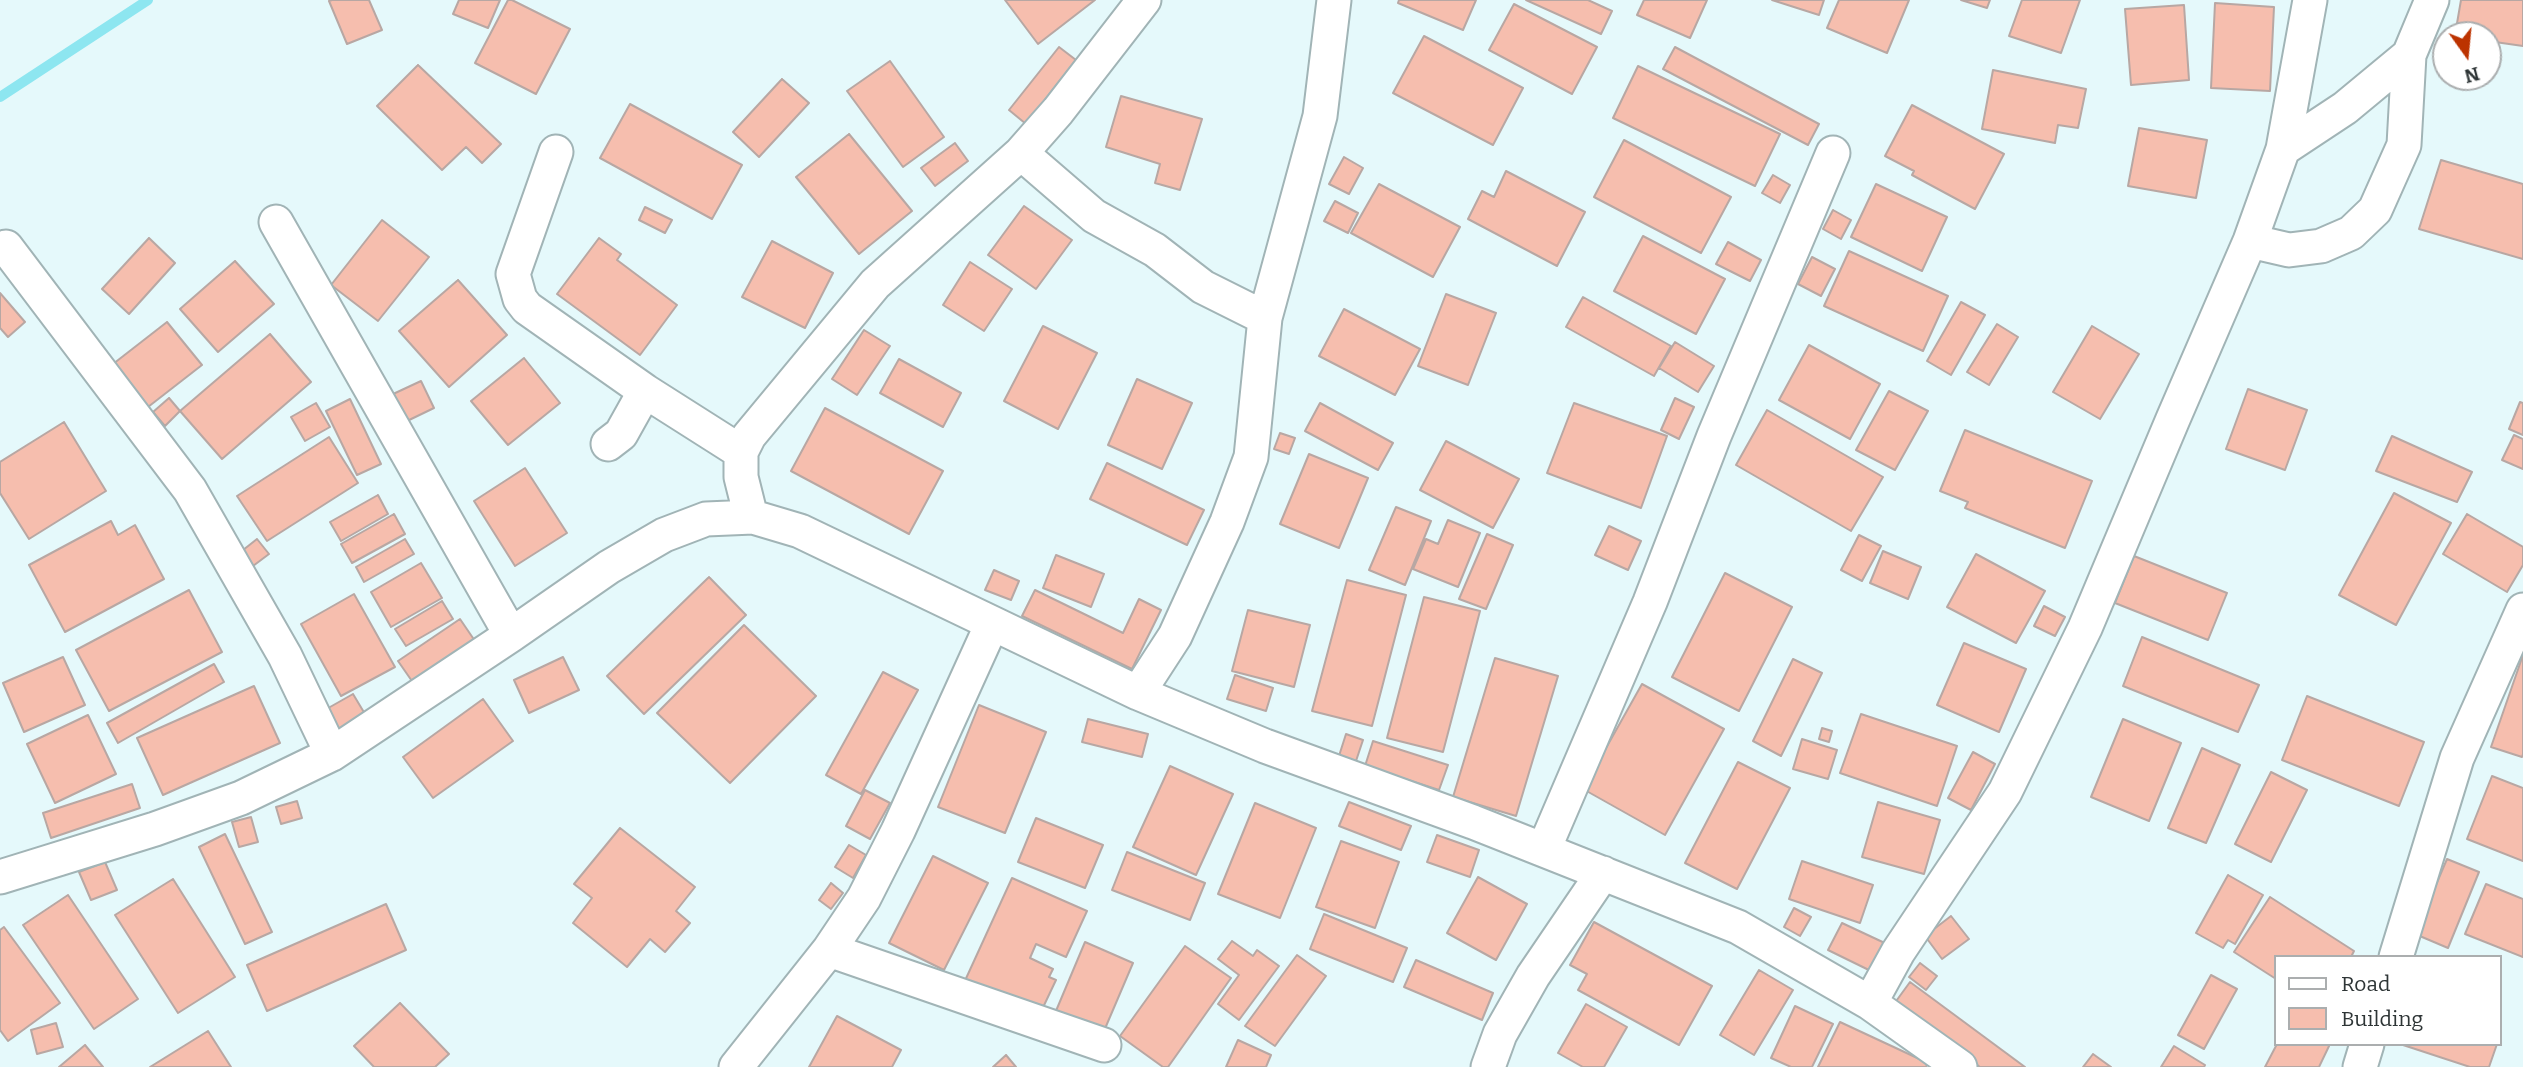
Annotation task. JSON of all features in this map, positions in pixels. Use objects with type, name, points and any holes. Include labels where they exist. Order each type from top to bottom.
[{"type":"street","points":[[751,517],[741,477],[741,452],[749,436],[875,284],[1021,153],[1058,111],[1144,0]]},
{"type":"street","points":[[1138,693],[1174,636],[1227,522],[1251,457],[1265,318],[1320,117],[1334,0]]},
{"type":"street","points":[[1870,1003],[1898,952],[2005,792],[2085,628],[2250,241],[2283,149],[2310,0]]},
{"type":"street","points":[[2250,241],[2289,250],[2321,246],[2351,233],[2375,210],[2404,145],[2409,55],[2432,0]]},
{"type":"street","points":[[2283,149],[2345,108],[2409,55]]},
{"type":"street","points":[[556,152],[513,274],[515,287],[527,308],[645,391],[741,452]]},
{"type":"street","points":[[1021,153],[1094,216],[1155,250],[1203,288],[1265,318]]},
{"type":"street","points":[[1544,849],[1650,602],[1714,436],[1833,153]]},
{"type":"street","points":[[276,222],[511,635]]},
{"type":"street","points":[[6,247],[190,490],[285,656],[332,754]]},
{"type":"street","points":[[608,444],[621,434],[645,391]]},
{"type":"street","points":[[0,877],[155,830],[241,798],[332,754],[609,567],[664,535],[706,519],[751,517],[800,531],[1138,693],[1265,746],[1544,849],[1738,927],[1870,1003],[1956,1066]]},
{"type":"street","points":[[2397,955],[2457,758],[2523,610]]},
{"type":"street","points":[[736,1067],[829,950],[864,898],[898,831],[992,624]]},
{"type":"street","points":[[1488,1067],[1500,1034],[1534,976],[1603,873]]},
{"type":"street","points":[[829,950],[1104,1045]]},
{"type":"street","points":[[2360,1067],[2366,1046]]},
{"type":"building","points":[[369,0],[382,30],[347,44],[329,1]]},
{"type":"building","points":[[459,0],[500,0],[488,28],[453,14]]},
{"type":"building","points":[[508,0],[570,29],[536,94],[475,63]]},
{"type":"building","points":[[1005,0],[1095,0],[1038,44]]},
{"type":"building","points":[[1399,0],[1476,0],[1463,30],[1398,3]]},
{"type":"building","points":[[1526,0],[1588,0],[1612,11],[1601,34]]},
{"type":"building","points":[[1644,0],[1707,0],[1690,38],[1637,15]]},
{"type":"building","points":[[1772,0],[1824,0],[1819,15]]},
{"type":"building","points":[[1839,0],[1909,0],[1887,53],[1827,28]]},
{"type":"building","points":[[1961,0],[1990,0],[1987,8]]},
{"type":"building","points":[[2022,0],[2080,0],[2061,53],[2009,36]]},
{"type":"building","points":[[2461,0],[2523,0],[2523,46],[2502,43],[2502,21],[2457,21]]},
{"type":"building","points":[[2215,3],[2274,7],[2270,91],[2211,88]]},
{"type":"building","points":[[1514,4],[1597,47],[1572,94],[1489,50]]},
{"type":"building","points":[[2184,5],[2189,80],[2131,85],[2125,9]]},
{"type":"building","points":[[1424,36],[1523,88],[1493,145],[1393,93]]},
{"type":"building","points":[[1059,47],[1076,60],[1026,124],[1009,110]]},
{"type":"building","points":[[1675,47],[1819,124],[1808,145],[1663,69]]},
{"type":"building","points":[[890,61],[944,137],[903,167],[847,91]]},
{"type":"building","points":[[418,65],[501,144],[482,163],[466,147],[442,170],[377,106]]},
{"type":"building","points":[[1638,66],[1780,134],[1755,186],[1613,118]]},
{"type":"building","points":[[1993,70],[2086,89],[2078,128],[2058,125],[2055,143],[1982,129]]},
{"type":"building","points":[[782,79],[809,103],[759,157],[733,132]]},
{"type":"building","points":[[1121,96],[1202,119],[1180,190],[1155,183],[1160,164],[1106,147]]},
{"type":"building","points":[[630,104],[742,165],[712,219],[600,158]]},
{"type":"building","points":[[1912,105],[2004,154],[1975,209],[1912,175],[1914,171],[1885,156]]},
{"type":"building","points":[[2139,128],[2207,140],[2196,198],[2128,186]]},
{"type":"building","points":[[849,134],[912,211],[859,254],[796,177]]},
{"type":"building","points":[[1624,140],[1731,197],[1701,253],[1594,197]]},
{"type":"building","points":[[955,143],[968,161],[935,186],[921,168]]},
{"type":"building","points":[[1344,157],[1363,168],[1349,194],[1329,184]]},
{"type":"building","points":[[2441,160],[2523,184],[2523,259],[2419,229]]},
{"type":"building","points":[[1506,171],[1585,212],[1557,266],[1468,219],[1482,191],[1494,197]]},
{"type":"building","points":[[1773,175],[1790,185],[1780,203],[1762,193]]},
{"type":"building","points":[[1379,184],[1460,227],[1433,277],[1351,233]]},
{"type":"building","points":[[1876,184],[1947,217],[1922,271],[1851,237]]},
{"type":"building","points":[[1335,201],[1358,213],[1348,233],[1324,221]]},
{"type":"building","points":[[1024,206],[1072,240],[1036,289],[988,255]]},
{"type":"building","points":[[645,207],[672,220],[665,233],[639,220]]},
{"type":"building","points":[[1833,210],[1851,220],[1841,239],[1823,229]]},
{"type":"building","points":[[382,220],[429,257],[378,321],[331,285]]},
{"type":"building","points":[[1643,236],[1725,279],[1696,334],[1614,291]]},
{"type":"building","points":[[149,238],[175,263],[129,314],[102,289]]},
{"type":"building","points":[[599,238],[621,254],[617,260],[677,305],[640,355],[557,294]]},
{"type":"building","points":[[772,241],[833,273],[805,328],[742,297]]},
{"type":"building","points":[[1728,242],[1761,260],[1750,281],[1716,264]]},
{"type":"building","points":[[1849,251],[1948,296],[1923,351],[1824,306]]},
{"type":"building","points":[[1812,257],[1835,269],[1821,296],[1798,284]]},
{"type":"building","points":[[235,261],[274,304],[218,352],[180,309]]},
{"type":"building","points":[[970,262],[1012,289],[984,331],[943,305]]},
{"type":"building","points":[[458,280],[507,335],[449,387],[399,331]]},
{"type":"building","points":[[0,293],[25,322],[8,337],[0,328]]},
{"type":"building","points":[[1446,294],[1496,313],[1468,385],[1418,366]]},
{"type":"building","points":[[1583,297],[1671,346],[1654,376],[1566,327]]},
{"type":"building","points":[[1961,302],[1985,315],[1951,375],[1927,361]]},
{"type":"building","points":[[1344,309],[1420,349],[1395,395],[1319,356]]},
{"type":"building","points":[[167,322],[202,365],[148,407],[113,364]]},
{"type":"building","points":[[1997,324],[2018,337],[1989,385],[1967,372]]},
{"type":"building","points":[[1043,326],[1097,353],[1058,429],[1004,401]]},
{"type":"building","points":[[2092,326],[2139,354],[2100,419],[2053,392]]},
{"type":"building","points":[[864,330],[890,346],[857,395],[832,379]]},
{"type":"building","points":[[270,334],[311,382],[222,459],[180,411]]},
{"type":"building","points":[[1675,342],[1714,366],[1698,392],[1659,368]]},
{"type":"building","points":[[1809,345],[1880,384],[1850,439],[1779,400]]},
{"type":"building","points":[[524,358],[560,403],[508,445],[471,401]]},
{"type":"building","points":[[899,359],[961,393],[943,427],[880,393]]},
{"type":"building","points":[[1137,379],[1192,403],[1162,469],[1108,445]]},
{"type":"building","points":[[421,381],[434,408],[405,422],[391,395]]},
{"type":"building","points":[[2248,389],[2307,410],[2285,470],[2226,449]]},
{"type":"building","points":[[1889,391],[1928,411],[1895,470],[1856,450]]},
{"type":"building","points":[[169,398],[180,411],[165,426],[153,412]]},
{"type":"building","points":[[1675,398],[1694,407],[1679,439],[1661,430]]},
{"type":"building","points":[[350,399],[381,464],[357,475],[326,411]]},
{"type":"building","points":[[2520,402],[2523,403],[2523,435],[2509,429]]},
{"type":"building","points":[[316,403],[330,427],[305,441],[291,417]]},
{"type":"building","points":[[1320,403],[1393,443],[1378,470],[1305,431]]},
{"type":"building","points":[[1574,403],[1667,436],[1641,508],[1547,473]]},
{"type":"building","points":[[825,408],[943,471],[909,534],[791,471]]},
{"type":"building","points":[[1767,410],[1883,477],[1851,531],[1736,465]]},
{"type":"building","points":[[64,422],[106,491],[29,539],[0,493],[0,462]]},
{"type":"building","points":[[1965,430],[2092,481],[2065,548],[1965,508],[1968,502],[1940,491]]},
{"type":"building","points":[[1280,433],[1295,438],[1289,454],[1274,449]]},
{"type":"building","points":[[2514,435],[2523,439],[2523,469],[2502,460]]},
{"type":"building","points":[[2392,436],[2472,472],[2457,502],[2376,471]]},
{"type":"building","points":[[329,437],[358,483],[267,541],[237,496]]},
{"type":"building","points":[[1446,441],[1519,479],[1493,528],[1420,490]]},
{"type":"building","points":[[1309,454],[1368,478],[1339,548],[1280,524]]},
{"type":"building","points":[[1107,463],[1204,510],[1187,545],[1090,499]]},
{"type":"building","points":[[525,468],[567,533],[515,566],[474,501]]},
{"type":"building","points":[[2394,493],[2451,523],[2396,625],[2339,595]]},
{"type":"building","points":[[378,495],[388,514],[341,541],[330,522]]},
{"type":"building","points":[[1396,507],[1431,521],[1405,585],[1369,570]]},
{"type":"building","points":[[394,514],[405,534],[352,563],[341,544]]},
{"type":"building","points":[[2467,514],[2523,547],[2523,565],[2507,592],[2443,554]]},
{"type":"building","points":[[1448,520],[1480,533],[1458,587],[1413,569],[1426,539],[1438,544]]},
{"type":"building","points":[[111,521],[118,535],[135,525],[164,579],[65,632],[29,565]]},
{"type":"building","points":[[1609,526],[1641,541],[1628,570],[1595,555]]},
{"type":"building","points":[[1487,534],[1513,545],[1486,609],[1459,599]]},
{"type":"building","points":[[1859,535],[1881,546],[1862,581],[1841,570]]},
{"type":"building","points":[[257,539],[269,554],[249,569],[238,554]]},
{"type":"building","points":[[405,539],[414,554],[364,582],[356,567]]},
{"type":"building","points":[[1883,551],[1921,567],[1908,599],[1870,583]]},
{"type":"building","points":[[1976,554],[2045,591],[2016,643],[1947,607]]},
{"type":"building","points":[[1056,555],[1104,574],[1091,607],[1043,588]]},
{"type":"building","points":[[2134,556],[2227,593],[2208,640],[2115,603]]},
{"type":"building","points":[[421,563],[442,598],[391,627],[371,592]]},
{"type":"building","points":[[994,570],[1019,581],[1011,600],[985,590]]},
{"type":"building","points":[[1725,573],[1792,607],[1739,711],[1672,677]]},
{"type":"building","points":[[709,577],[746,615],[644,714],[607,676]]},
{"type":"building","points":[[1347,580],[1406,595],[1372,726],[1312,711]]},
{"type":"building","points":[[189,590],[222,652],[109,711],[76,650]]},
{"type":"building","points":[[1035,590],[1123,633],[1139,599],[1161,610],[1132,669],[1022,616]]},
{"type":"building","points":[[354,594],[395,667],[341,696],[301,624]]},
{"type":"building","points":[[1424,597],[1480,611],[1443,752],[1387,738]]},
{"type":"building","points":[[442,601],[453,619],[406,646],[395,629]]},
{"type":"building","points":[[2044,606],[2065,617],[2055,636],[2034,626]]},
{"type":"building","points":[[1248,610],[1310,625],[1294,687],[1232,671]]},
{"type":"building","points":[[460,619],[475,641],[414,684],[398,661]]},
{"type":"building","points":[[744,625],[816,696],[730,783],[657,713]]},
{"type":"building","points":[[2142,637],[2259,685],[2238,732],[2123,686]]},
{"type":"building","points":[[1964,643],[2026,669],[1999,732],[1937,705]]},
{"type":"building","points":[[2523,655],[2523,754],[2522,757],[2491,747]]},
{"type":"building","points":[[63,657],[85,705],[24,732],[3,683]]},
{"type":"building","points":[[563,657],[579,690],[529,713],[514,680]]},
{"type":"building","points":[[1495,658],[1558,676],[1516,816],[1453,797]]},
{"type":"building","points":[[1793,659],[1822,673],[1781,756],[1753,741]]},
{"type":"building","points":[[214,664],[224,682],[118,743],[107,723]]},
{"type":"building","points":[[883,672],[918,690],[861,794],[826,775]]},
{"type":"building","points":[[1235,675],[1273,688],[1266,711],[1227,699]]},
{"type":"building","points":[[1642,684],[1724,729],[1665,835],[1583,789]]},
{"type":"building","points":[[254,686],[280,743],[163,795],[137,738]]},
{"type":"building","points":[[353,694],[365,714],[335,732],[323,711]]},
{"type":"building","points":[[2307,696],[2424,742],[2399,806],[2282,760]]},
{"type":"building","points":[[483,699],[513,741],[433,798],[403,757]]},
{"type":"building","points":[[979,705],[1046,732],[1005,833],[938,807]]},
{"type":"building","points":[[1861,714],[1957,746],[1937,806],[1840,773]]},
{"type":"building","points":[[88,715],[116,774],[55,803],[27,744]]},
{"type":"building","points":[[1088,719],[1148,734],[1142,757],[1082,742]]},
{"type":"building","points":[[2123,719],[2181,743],[2149,821],[2091,797]]},
{"type":"building","points":[[1822,728],[1832,731],[1829,742],[1819,739]]},
{"type":"building","points":[[1346,734],[1363,740],[1355,764],[1338,759]]},
{"type":"building","points":[[1802,739],[1837,750],[1828,779],[1793,769]]},
{"type":"building","points":[[1373,741],[1448,765],[1439,790],[1365,766]]},
{"type":"building","points":[[2202,748],[2240,765],[2206,843],[2168,828]]},
{"type":"building","points":[[1973,752],[1995,764],[1971,810],[1948,798]]},
{"type":"building","points":[[1738,762],[1790,788],[1737,889],[1685,863]]},
{"type":"building","points":[[1170,766],[1233,794],[1196,875],[1133,847]]},
{"type":"building","points":[[2271,772],[2307,790],[2271,862],[2235,844]]},
{"type":"building","points":[[2492,776],[2523,788],[2523,861],[2467,839]]},
{"type":"building","points":[[132,784],[140,808],[51,838],[43,813]]},
{"type":"building","points":[[865,790],[890,803],[870,839],[846,826]]},
{"type":"building","points":[[297,801],[302,818],[281,824],[276,807]]},
{"type":"building","points":[[1349,802],[1411,826],[1401,850],[1339,826]]},
{"type":"building","points":[[1878,802],[1940,820],[1924,874],[1862,857]]},
{"type":"building","points":[[1255,803],[1316,828],[1280,918],[1218,894]]},
{"type":"building","points":[[251,817],[258,842],[239,847],[232,822]]},
{"type":"building","points":[[1036,818],[1103,845],[1085,888],[1018,862]]},
{"type":"building","points":[[620,828],[695,887],[676,911],[690,923],[665,952],[650,939],[627,967],[573,923],[592,898],[574,884]]},
{"type":"building","points":[[225,834],[272,932],[245,944],[199,847]]},
{"type":"building","points":[[1437,835],[1479,850],[1470,877],[1427,862]]},
{"type":"building","points":[[1341,841],[1399,862],[1375,928],[1316,907]]},
{"type":"building","points":[[849,845],[866,855],[853,878],[835,867]]},
{"type":"building","points":[[1127,852],[1205,883],[1190,920],[1112,890]]},
{"type":"building","points":[[933,856],[988,883],[944,970],[889,943]]},
{"type":"building","points":[[2447,859],[2479,872],[2448,948],[2415,934]]},
{"type":"building","points":[[1802,861],[1873,885],[1860,923],[1789,899]]},
{"type":"building","points":[[105,862],[117,890],[91,900],[79,872]]},
{"type":"building","points":[[2228,875],[2263,895],[2235,944],[2228,940],[2223,948],[2196,933]]},
{"type":"building","points":[[1478,877],[1527,904],[1496,960],[1447,933]]},
{"type":"building","points":[[1012,878],[1087,911],[1066,957],[1036,944],[1030,958],[1053,969],[1049,977],[1056,980],[1038,1018],[963,985]]},
{"type":"building","points":[[173,879],[235,977],[178,1013],[115,915]]},
{"type":"building","points":[[831,883],[843,893],[831,909],[819,900]]},
{"type":"building","points":[[2486,884],[2523,899],[2523,957],[2465,934]]},
{"type":"building","points":[[68,895],[138,999],[94,1029],[23,925]]},
{"type":"building","points":[[2270,897],[2354,951],[2352,955],[2274,955],[2274,978],[2234,952]]},
{"type":"building","points":[[386,904],[406,950],[267,1011],[247,965]]},
{"type":"building","points":[[1794,908],[1811,917],[1800,936],[1784,927]]},
{"type":"building","points":[[1324,914],[1407,948],[1393,982],[1310,949]]},
{"type":"building","points":[[1951,916],[1969,939],[1942,959],[1925,936]]},
{"type":"building","points":[[1594,922],[1712,986],[1679,1045],[1578,990],[1587,974],[1570,965]]},
{"type":"building","points":[[1842,923],[1889,945],[1875,973],[1828,950]]},
{"type":"building","points":[[4,927],[60,1003],[8,1041],[0,1030],[0,930]]},
{"type":"building","points":[[1232,941],[1253,956],[1257,950],[1279,966],[1239,1020],[1218,1004],[1239,975],[1218,959]]},
{"type":"building","points":[[1085,942],[1133,963],[1101,1038],[1053,1018]]},
{"type":"building","points":[[1185,946],[1231,978],[1168,1067],[1163,1067],[1120,1036]]},
{"type":"building","points":[[1297,955],[1326,976],[1275,1046],[1245,1026]]},
{"type":"building","points":[[1416,960],[1493,993],[1482,1020],[1404,987]]},
{"type":"building","points":[[1920,963],[1937,976],[1926,990],[1909,977]]},
{"type":"building","points":[[1759,970],[1793,990],[1754,1055],[1720,1035]]},
{"type":"building","points":[[2211,975],[2237,989],[2204,1049],[2178,1035]]},
{"type":"building","points":[[1910,982],[2025,1067],[1980,1067],[1894,1004]]},
{"type":"building","points":[[400,1003],[449,1054],[435,1067],[374,1067],[354,1046]]},
{"type":"building","points":[[1586,1004],[1627,1027],[1604,1067],[1583,1067],[1558,1053]]},
{"type":"building","points":[[1795,1006],[1833,1024],[1812,1067],[1791,1067],[1771,1058]]},
{"type":"building","points":[[837,1016],[901,1050],[892,1067],[809,1067]]},
{"type":"building","points":[[1840,1022],[1928,1063],[1926,1067],[1818,1067]]},
{"type":"building","points":[[56,1023],[63,1047],[37,1054],[31,1030]]},
{"type":"building","points":[[208,1031],[231,1067],[150,1067]]},
{"type":"building","points":[[1238,1040],[1271,1055],[1266,1067],[1226,1067]]},
{"type":"building","points":[[85,1045],[103,1067],[59,1067]]},
{"type":"building","points":[[2174,1046],[2205,1065],[2204,1067],[2161,1067]]},
{"type":"building","points":[[2276,1046],[2329,1046],[2319,1067],[2265,1067]]},
{"type":"building","points":[[2406,1046],[2496,1046],[2489,1067],[2470,1067]]},
{"type":"building","points":[[2093,1054],[2111,1067],[2083,1067]]},
{"type":"building","points":[[1006,1055],[1016,1067],[993,1067]]},
{"type":"waterway","points":[[0,97],[148,0]]}]
